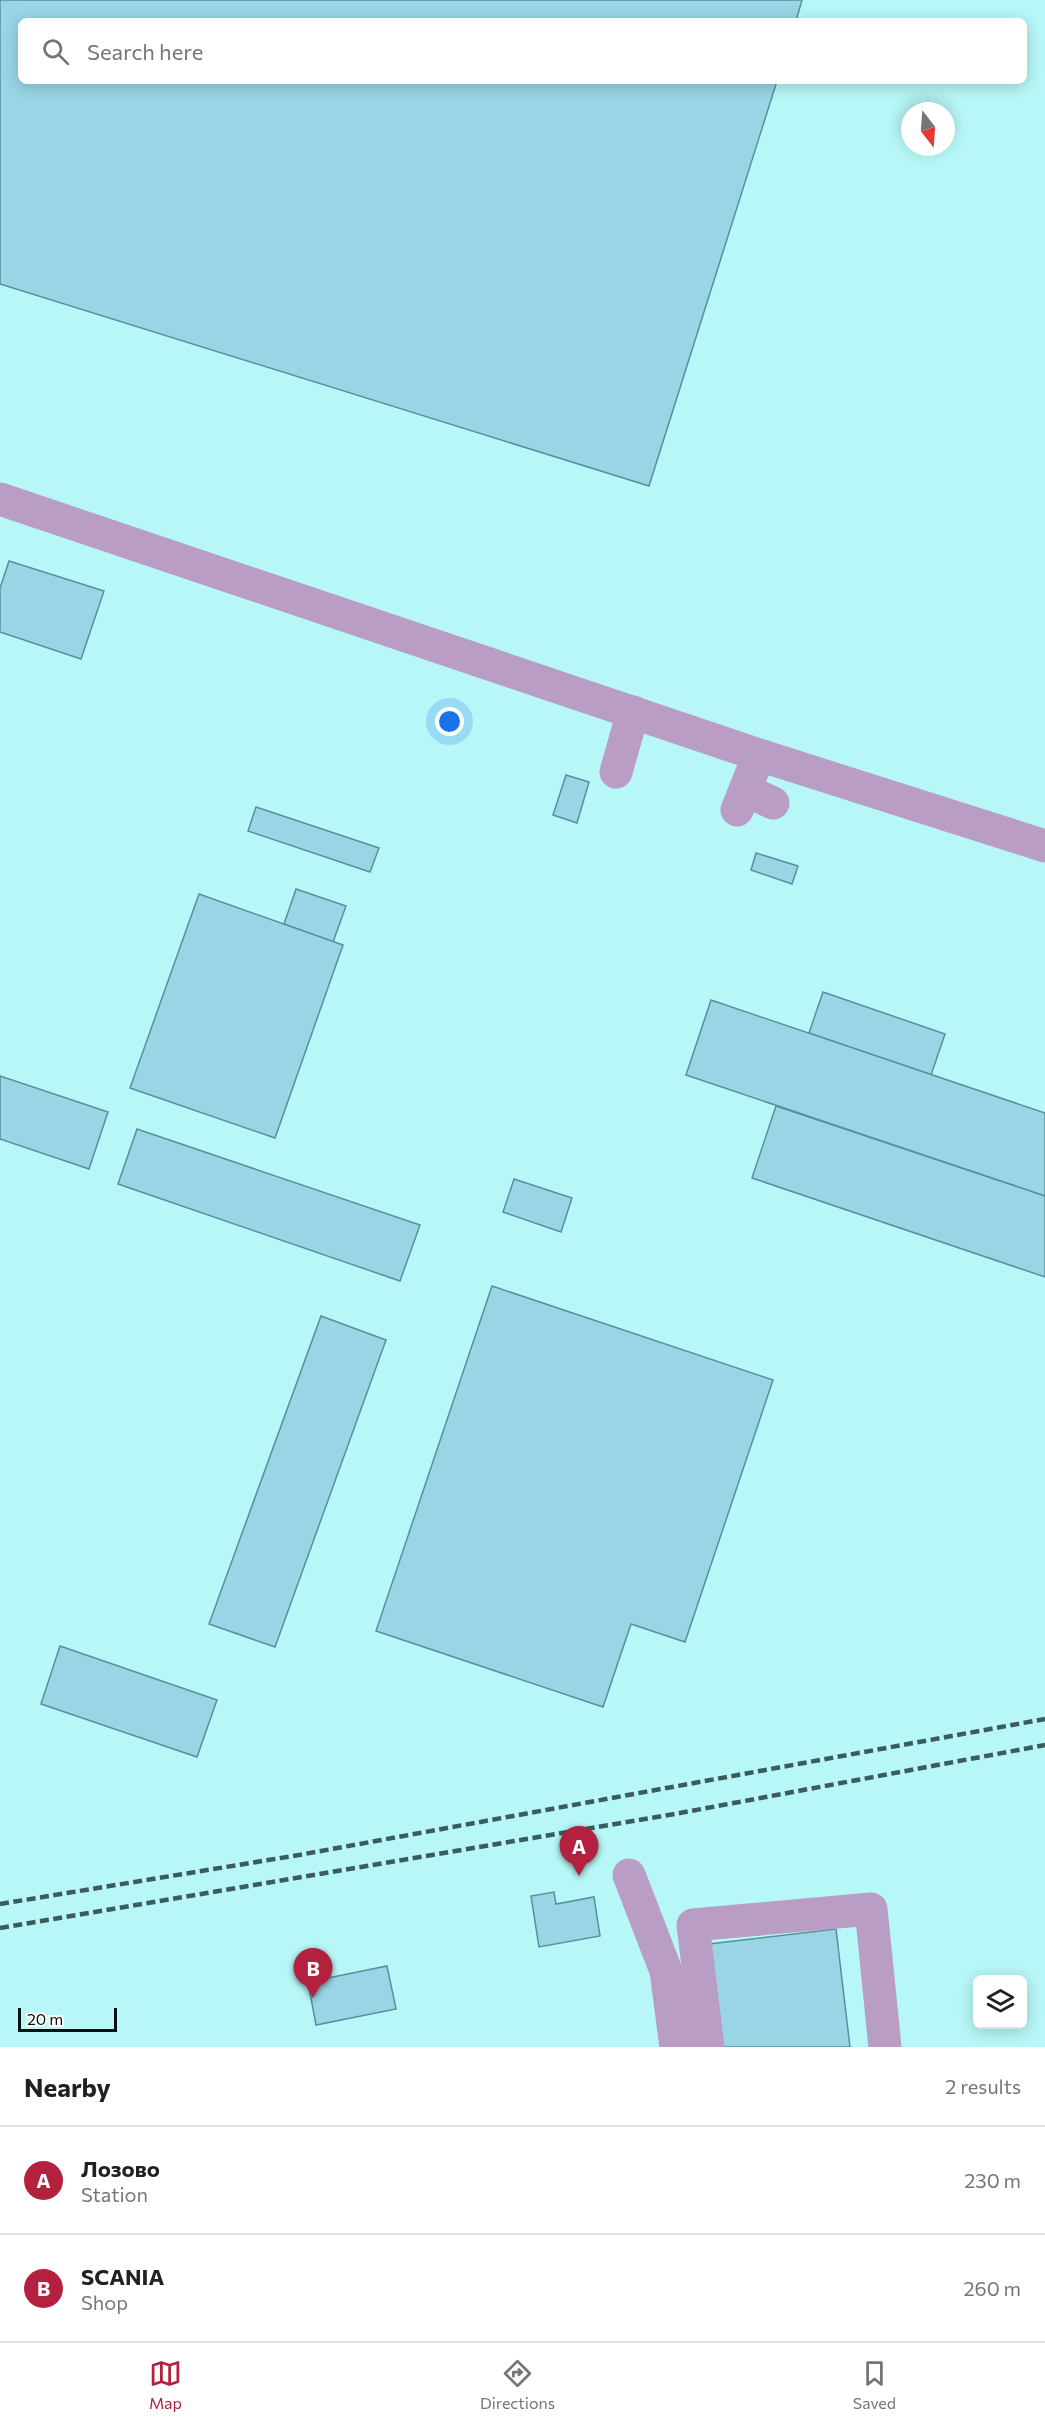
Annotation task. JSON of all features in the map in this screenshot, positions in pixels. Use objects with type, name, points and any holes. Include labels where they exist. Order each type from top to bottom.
[{"type":"lane","points":[[0,499],[759,755],[1045,846]]},
{"type":"lane","points":[[616,772],[633,712]]},
{"type":"lane","points":[[751,801],[759,755]]},
{"type":"lane","points":[[629,1875],[666,1971],[676,2047]]},
{"type":"lane","points":[[708,2047],[693,1925],[871,1909],[885,2047]]},
{"type":"building","points":[[0,0],[802,0],[797,18],[18,18],[18,84],[776,84],[649,486],[0,284]]},
{"type":"building","points":[[9,561],[104,591],[81,659],[0,632],[0,588]]},
{"type":"building","points":[[566,775],[589,782],[577,823],[553,815]]},
{"type":"building","points":[[256,807],[379,848],[370,872],[248,831]]},
{"type":"building","points":[[756,853],[798,866],[792,884],[751,870]]},
{"type":"building","points":[[296,889],[346,906],[333,942],[284,924]]},
{"type":"building","points":[[199,894],[343,945],[275,1138],[130,1088]]},
{"type":"building","points":[[823,992],[945,1034],[931,1075],[809,1033]]},
{"type":"building","points":[[711,1000],[1045,1113],[1045,1196],[686,1075]]},
{"type":"building","points":[[0,1076],[108,1112],[89,1169],[0,1139]]},
{"type":"building","points":[[776,1106],[1045,1196],[1045,1277],[752,1178]]},
{"type":"building","points":[[137,1129],[420,1225],[400,1281],[118,1184]]},
{"type":"building","points":[[514,1179],[572,1198],[561,1232],[503,1212]]},
{"type":"building","points":[[492,1286],[773,1380],[685,1642],[631,1624],[603,1707],[376,1631]]},
{"type":"building","points":[[321,1316],[386,1340],[275,1647],[209,1624]]},
{"type":"building","points":[[60,1646],[217,1700],[197,1757],[41,1704]]},
{"type":"building","points":[[554,1892],[556,1904],[594,1897],[600,1936],[539,1947],[531,1896]]},
{"type":"building","points":[[836,1929],[850,2047],[713,2047],[701,1945]]},
{"type":"building","points":[[387,1966],[396,2009],[316,2025],[308,1982]]},
{"type":"railway","points":[[0,1904],[299,1855],[1045,1719]]},
{"type":"railway","points":[[0,1928],[680,1813],[1045,1745]]},
{"type":"place","name":"Лозово","points":[[579,1876]]},
{"type":"place","name":"SCANIA","points":[[313,1998]]}]
